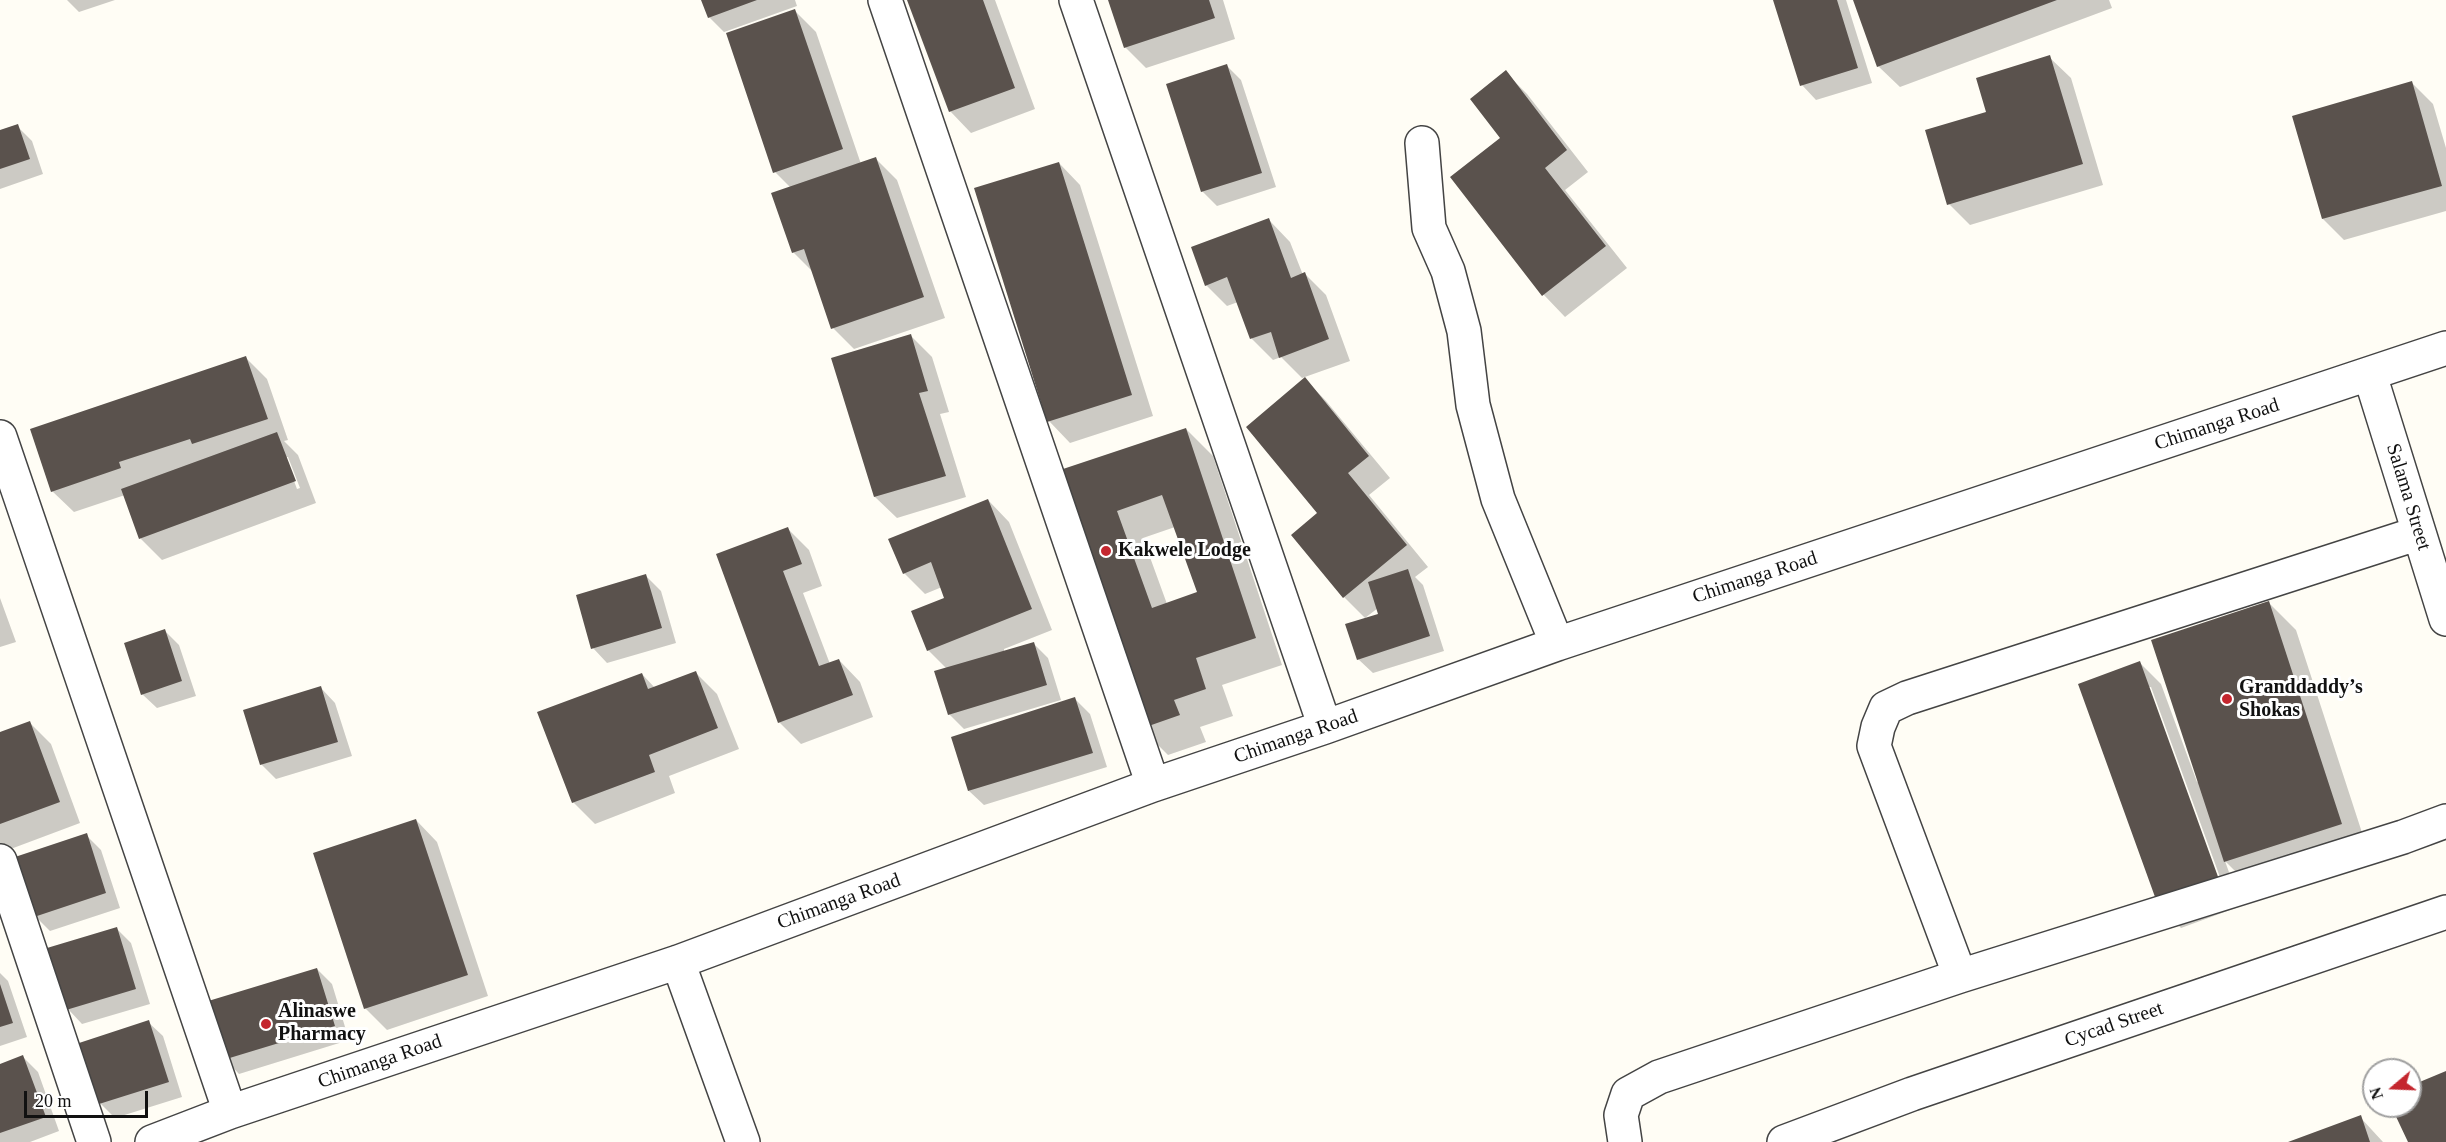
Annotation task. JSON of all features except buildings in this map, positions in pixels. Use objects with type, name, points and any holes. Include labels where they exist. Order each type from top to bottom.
[{"type":"street","points":[[885,0],[1153,785]]},
{"type":"street","points":[[1076,0],[1325,728]]},
{"type":"street","points":[[1422,142],[1429,228],[1448,271],[1464,331],[1473,405],[1498,499],[1557,644]]},
{"type":"street","name":"Chimanga Road","points":[[152,1142],[230,1112],[678,962],[1153,785],[1325,728],[1557,644],[2446,348]]},
{"type":"street","name":"Salama Street","points":[[2370,375],[2446,619]]},
{"type":"street","points":[[0,437],[230,1112]]},
{"type":"street","points":[[1960,975],[1874,746],[1886,708],[1907,698],[2419,532]]},
{"type":"street","points":[[1625,1142],[1621,1115],[1628,1094],[1659,1077],[1960,975],[2446,822]]},
{"type":"street","points":[[0,861],[94,1142]]},
{"type":"street","name":"Cycad Street","points":[[1784,1142],[1912,1094],[2446,912]]},
{"type":"street","points":[[678,962],[743,1142]]},
{"type":"place","name":"Kakwele Lodge","points":[[1106,551]]},
{"type":"place","name":"Granddaddy’s Shokas","points":[[2227,699]]},
{"type":"place","name":"Alinaswe Pharmacy","points":[[266,1024]]}]
